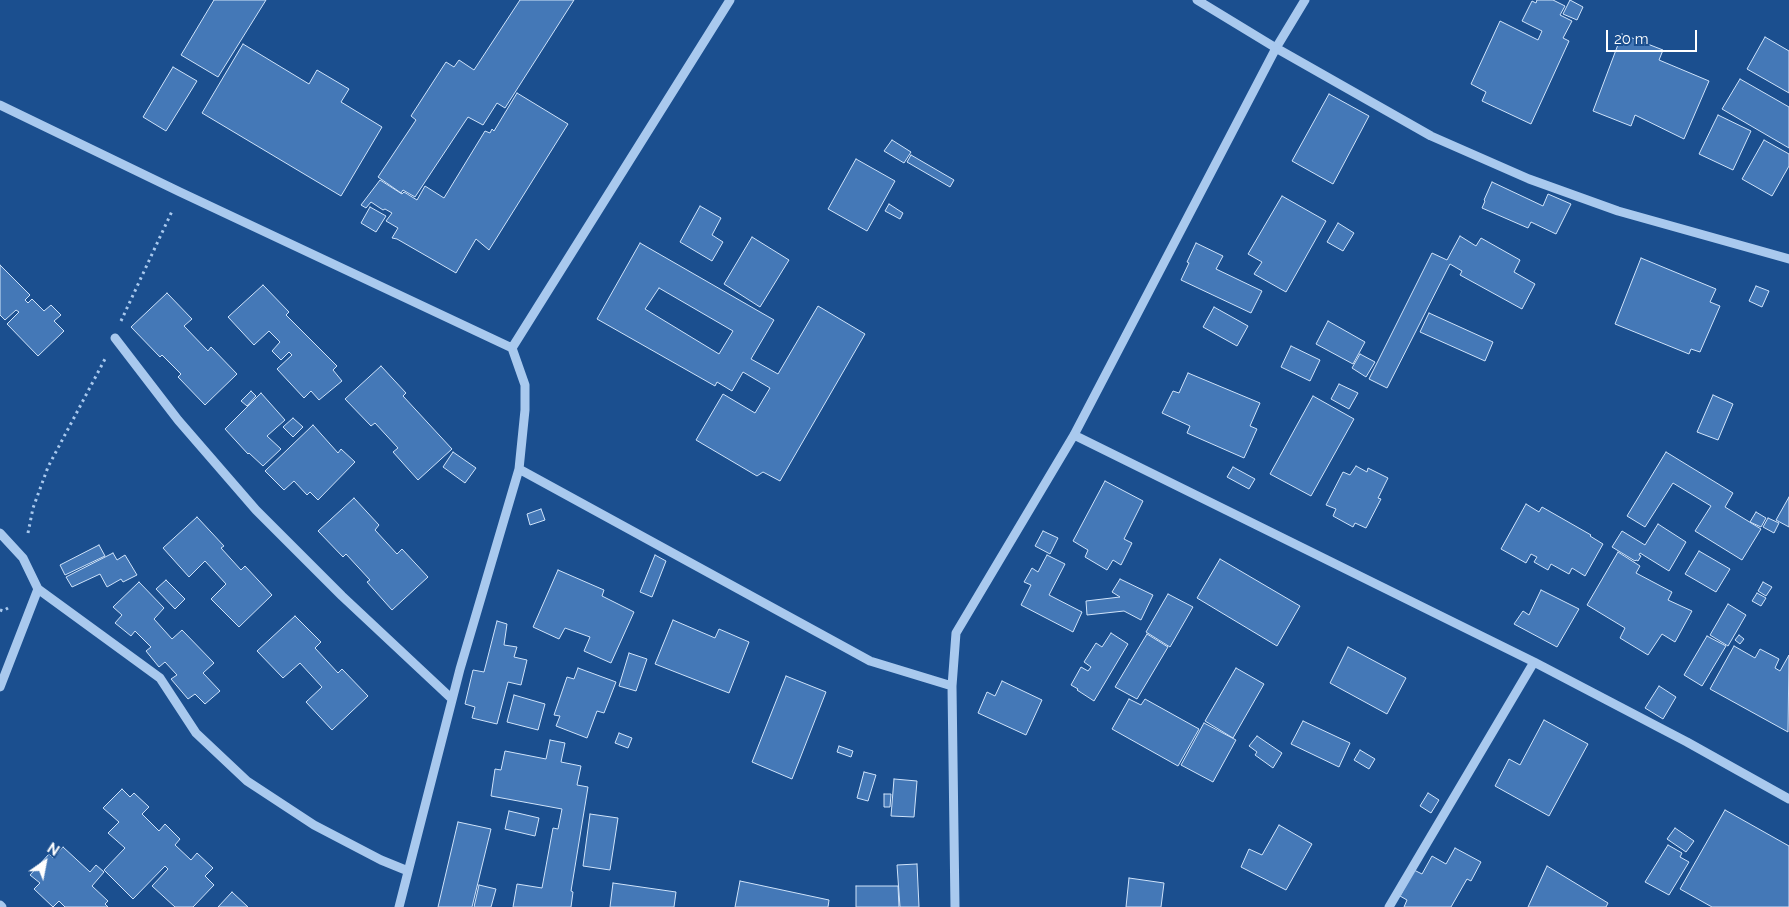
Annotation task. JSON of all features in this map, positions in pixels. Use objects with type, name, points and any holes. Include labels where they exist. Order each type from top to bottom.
[{"type":"street","points":[[512,348],[730,0]]},
{"type":"street","points":[[1197,0],[1276,48],[1431,136],[1529,179],[1618,211],[1789,259]]},
{"type":"street","points":[[955,907],[952,686],[956,633],[1074,434],[1276,48],[1304,0]]},
{"type":"street","points":[[0,105],[512,348],[525,385],[525,410],[519,469],[452,699],[398,907]]},
{"type":"street","points":[[115,338],[178,420],[256,510],[342,596],[452,699]]},
{"type":"street","points":[[1074,434],[1534,662],[1688,742],[1789,799]]},
{"type":"street","points":[[519,469],[870,661],[952,686]]},
{"type":"street","points":[[0,532],[23,558],[38,589],[160,678],[196,733],[247,781],[314,824],[381,860],[408,871]]},
{"type":"street","points":[[0,687],[38,589]]},
{"type":"street","points":[[1389,907],[1534,662]]},
{"type":"path","points":[[23,558],[33,508],[48,467],[115,338],[116,331],[180,192]]},
{"type":"building","points":[[214,0],[266,0],[218,77],[181,55]]},
{"type":"building","points":[[520,0],[574,0],[505,108],[497,103],[483,125],[468,117],[415,197],[403,190],[401,193],[378,177],[416,120],[411,116],[446,62],[454,67],[459,60],[474,70]]},
{"type":"building","points":[[1537,0],[1553,0],[1565,6],[1560,15],[1572,21],[1563,38],[1569,41],[1531,124],[1482,101],[1486,92],[1471,84],[1500,21],[1538,40],[1542,31],[1522,21],[1532,1],[1536,3]]},
{"type":"building","points":[[1570,0],[1583,7],[1577,20],[1563,14]]},
{"type":"building","points":[[1622,34],[1663,50],[1659,60],[1709,81],[1684,139],[1635,115],[1631,126],[1593,111]]},
{"type":"building","points":[[1765,37],[1789,51],[1789,93],[1747,69]]},
{"type":"building","points":[[243,44],[309,84],[317,70],[349,89],[341,102],[382,127],[341,196],[202,113]]},
{"type":"building","points":[[173,67],[197,81],[166,131],[143,117]]},
{"type":"building","points":[[1740,79],[1789,107],[1789,148],[1722,109]]},
{"type":"building","points":[[517,93],[568,124],[489,250],[476,239],[456,273],[397,239],[392,238],[398,228],[386,221],[392,213],[385,209],[383,210],[371,202],[366,208],[361,205],[380,180],[402,194],[404,192],[417,200],[425,186],[444,198],[485,131],[490,133],[492,129],[494,131]]},
{"type":"building","points":[[1329,94],[1369,116],[1333,184],[1292,161]]},
{"type":"building","points":[[1718,115],[1751,131],[1733,170],[1699,154]]},
{"type":"building","points":[[892,140],[911,152],[904,163],[884,151]]},
{"type":"building","points":[[1764,140],[1789,154],[1789,166],[1772,196],[1742,179]]},
{"type":"building","points":[[911,155],[954,180],[950,187],[907,162]]},
{"type":"building","points":[[856,159],[895,181],[867,231],[828,209]]},
{"type":"building","points":[[1492,182],[1543,206],[1548,194],[1571,204],[1556,234],[1531,222],[1528,228],[1482,208]]},
{"type":"building","points":[[1282,196],[1326,221],[1286,292],[1254,274],[1262,262],[1248,254]]},
{"type":"building","points":[[889,204],[903,213],[900,219],[885,211]]},
{"type":"building","points":[[700,206],[721,218],[712,235],[723,242],[712,261],[680,242]]},
{"type":"building","points":[[370,207],[386,216],[376,232],[361,223]]},
{"type":"building","points":[[1338,223],[1354,233],[1343,251],[1327,242]]},
{"type":"building","points":[[1460,236],[1476,246],[1481,238],[1520,260],[1514,272],[1535,284],[1522,309],[1460,275],[1462,271],[1450,264],[1387,388],[1369,379],[1432,253],[1447,260]]},
{"type":"building","points":[[752,237],[789,260],[760,307],[724,284]]},
{"type":"building","points":[[640,243],[774,320],[751,359],[778,374],[818,306],[865,334],[780,481],[763,472],[757,476],[696,440],[723,394],[755,413],[770,388],[743,372],[732,391],[717,382],[715,386],[597,319]],"holes":[[[659,288],[733,331],[719,354],[645,309]]]},
{"type":"building","points":[[1196,243],[1223,256],[1216,269],[1262,291],[1251,313],[1181,280]]},
{"type":"building","points":[[1641,258],[1716,289],[1710,302],[1720,306],[1700,352],[1691,349],[1689,354],[1615,324]]},
{"type":"building","points":[[0,265],[30,295],[25,300],[28,303],[32,299],[44,311],[51,305],[61,315],[54,321],[64,331],[38,356],[7,324],[19,312],[16,310],[5,320],[0,315]]},
{"type":"building","points":[[263,285],[289,312],[286,315],[337,366],[333,370],[342,381],[319,400],[311,391],[304,398],[277,369],[292,355],[289,352],[281,360],[272,351],[280,342],[269,331],[254,345],[228,317]]},
{"type":"building","points":[[1756,286],[1769,291],[1762,307],[1749,301]]},
{"type":"building","points":[[167,293],[192,319],[184,326],[208,351],[211,347],[237,374],[205,405],[178,377],[181,374],[162,355],[160,357],[131,327]]},
{"type":"building","points":[[1214,307],[1248,326],[1237,346],[1203,327]]},
{"type":"building","points":[[1429,313],[1493,342],[1485,361],[1420,332]]},
{"type":"building","points":[[1328,321],[1365,342],[1353,364],[1316,344]]},
{"type":"building","points":[[1291,346],[1320,360],[1310,381],[1281,367]]},
{"type":"building","points":[[1360,354],[1375,362],[1366,377],[1352,368]]},
{"type":"building","points":[[381,366],[406,393],[403,396],[452,449],[418,480],[393,452],[398,448],[375,423],[371,426],[345,399]]},
{"type":"building","points":[[1188,373],[1260,403],[1250,426],[1257,429],[1244,458],[1187,433],[1190,426],[1162,413],[1173,391],[1179,393]]},
{"type":"building","points":[[1339,384],[1358,393],[1349,409],[1331,399]]},
{"type":"building","points":[[251,391],[256,396],[247,406],[241,401]]},
{"type":"building","points":[[261,393],[285,420],[267,436],[281,449],[263,466],[248,454],[225,429]]},
{"type":"building","points":[[1713,395],[1733,404],[1718,440],[1697,432]]},
{"type":"building","points":[[1313,396],[1354,419],[1311,496],[1270,474]]},
{"type":"building","points":[[293,418],[303,427],[293,437],[283,427]]},
{"type":"building","points":[[313,425],[338,453],[341,449],[355,462],[318,500],[310,492],[307,495],[294,481],[284,490],[265,471]]},
{"type":"building","points":[[453,452],[476,468],[465,483],[443,467]]},
{"type":"building","points":[[1666,452],[1733,493],[1725,507],[1761,529],[1742,560],[1695,531],[1711,506],[1673,483],[1645,527],[1627,516]]},
{"type":"building","points":[[1356,466],[1367,472],[1368,468],[1388,478],[1378,498],[1381,499],[1366,528],[1355,523],[1353,527],[1333,516],[1336,509],[1326,505],[1343,472],[1350,475]]},
{"type":"building","points":[[1233,467],[1255,479],[1249,489],[1227,477]]},
{"type":"building","points":[[1105,481],[1143,501],[1124,539],[1132,543],[1121,565],[1113,560],[1107,570],[1085,557],[1088,550],[1073,541]]},
{"type":"building","points":[[1789,497],[1789,527],[1776,520]]},
{"type":"building","points":[[354,498],[379,525],[375,530],[397,554],[402,549],[428,577],[392,610],[367,582],[370,580],[346,554],[343,557],[318,531]]},
{"type":"building","points":[[1526,504],[1539,512],[1542,507],[1603,544],[1585,576],[1572,568],[1569,574],[1551,564],[1548,570],[1534,562],[1537,557],[1531,554],[1526,563],[1501,549]]},
{"type":"building","points":[[541,509],[545,520],[530,525],[527,514]]},
{"type":"building","points":[[1756,512],[1766,518],[1761,527],[1750,522]]},
{"type":"building","points":[[197,517],[224,546],[221,548],[241,570],[245,566],[272,595],[239,627],[211,599],[226,584],[205,561],[189,577],[163,548]]},
{"type":"building","points":[[1768,518],[1779,523],[1774,533],[1763,527]]},
{"type":"building","points":[[1658,524],[1686,542],[1669,571],[1640,553],[1639,555],[1641,556],[1638,561],[1635,561],[1612,547],[1622,531],[1645,545]]},
{"type":"building","points":[[1043,531],[1058,538],[1050,554],[1035,546]]},
{"type":"building","points":[[99,545],[105,556],[65,575],[60,565]]},
{"type":"building","points":[[1699,551],[1730,569],[1716,592],[1685,574]]},
{"type":"building","points":[[1618,552],[1640,566],[1636,573],[1672,592],[1668,600],[1692,611],[1675,642],[1662,634],[1648,655],[1620,638],[1625,628],[1587,605]]},
{"type":"building","points":[[113,553],[117,560],[125,555],[137,575],[123,582],[121,579],[107,587],[100,574],[72,587],[66,577]]},
{"type":"building","points":[[655,555],[666,561],[652,597],[640,592]]},
{"type":"building","points":[[1047,555],[1065,564],[1049,595],[1082,612],[1073,632],[1021,605],[1031,585],[1024,582],[1032,568],[1038,572]]},
{"type":"building","points":[[1220,559],[1300,606],[1277,646],[1197,598]]},
{"type":"building","points":[[558,570],[604,590],[602,596],[634,612],[611,663],[584,651],[590,637],[565,628],[559,639],[533,627]]},
{"type":"building","points":[[1120,579],[1153,595],[1141,620],[1124,611],[1087,615],[1086,601],[1120,597],[1112,592]]},
{"type":"building","points":[[166,580],[185,599],[175,609],[156,589]]},
{"type":"building","points":[[139,582],[164,608],[154,619],[172,639],[182,630],[214,663],[203,673],[220,691],[205,704],[195,694],[188,699],[171,679],[177,675],[165,662],[159,667],[146,651],[151,647],[135,631],[131,636],[115,623],[122,615],[113,607]]},
{"type":"building","points":[[1763,582],[1772,587],[1766,596],[1758,591]]},
{"type":"building","points":[[1541,590],[1579,609],[1557,647],[1514,624],[1523,611],[1529,615]]},
{"type":"building","points":[[1757,593],[1766,598],[1761,606],[1752,601]]},
{"type":"building","points":[[1168,594],[1193,607],[1170,647],[1146,632]]},
{"type":"building","points":[[1728,604],[1746,615],[1728,646],[1710,635]]},
{"type":"building","points":[[295,616],[321,642],[315,648],[338,673],[342,669],[368,696],[332,730],[306,702],[322,687],[300,663],[283,678],[257,651]]},
{"type":"building","points":[[673,620],[715,638],[719,629],[749,642],[729,693],[655,664]]},
{"type":"building","points":[[497,621],[507,624],[504,645],[517,647],[514,657],[527,660],[521,685],[508,682],[497,724],[472,718],[475,707],[465,704],[473,670],[484,672]]},
{"type":"building","points":[[1111,633],[1128,644],[1094,701],[1071,685],[1081,667],[1088,671],[1091,667],[1084,662],[1096,643],[1102,647]]},
{"type":"building","points":[[1147,634],[1168,647],[1137,699],[1115,687]]},
{"type":"building","points":[[1739,635],[1744,639],[1740,644],[1735,640]]},
{"type":"building","points":[[1707,636],[1726,646],[1702,686],[1684,675]]},
{"type":"building","points":[[1734,646],[1755,658],[1760,649],[1779,659],[1775,668],[1780,671],[1789,655],[1788,732],[1710,689]]},
{"type":"building","points":[[1348,647],[1406,678],[1387,714],[1330,683]]},
{"type":"building","points":[[629,653],[647,659],[636,691],[619,686]]},
{"type":"building","points":[[578,668],[616,682],[604,713],[597,711],[587,738],[556,726],[560,716],[554,715],[567,677],[574,679]]},
{"type":"building","points":[[1236,668],[1264,684],[1233,738],[1205,721]]},
{"type":"building","points":[[786,676],[826,692],[792,779],[752,762]]},
{"type":"building","points":[[1002,681],[1042,700],[1026,735],[978,713],[987,692],[995,696]]},
{"type":"building","points":[[1659,686],[1676,697],[1663,719],[1645,708]]},
{"type":"building","points":[[514,695],[545,704],[538,730],[507,722]]},
{"type":"building","points":[[1129,699],[1141,705],[1145,699],[1199,729],[1178,766],[1112,729]]},
{"type":"building","points":[[1544,720],[1588,744],[1549,816],[1495,786],[1509,759],[1520,765]]},
{"type":"building","points":[[1303,721],[1350,743],[1339,767],[1291,744]]},
{"type":"building","points":[[1204,723],[1236,740],[1213,782],[1181,765]]},
{"type":"building","points":[[619,733],[632,738],[628,748],[615,743]]},
{"type":"building","points":[[1257,736],[1282,753],[1273,768],[1255,755],[1257,752],[1249,746]]},
{"type":"building","points":[[550,740],[565,743],[561,762],[581,766],[577,785],[588,787],[571,891],[573,892],[571,907],[513,907],[517,884],[542,888],[553,828],[558,829],[562,809],[491,796],[495,769],[501,770],[505,751],[546,759]]},
{"type":"building","points":[[839,746],[853,751],[851,757],[837,752]]},
{"type":"building","points":[[1360,750],[1375,759],[1369,769],[1354,760]]},
{"type":"building","points":[[864,772],[876,775],[868,801],[857,798]]},
{"type":"building","points":[[894,779],[917,781],[914,817],[891,816]]},
{"type":"building","points":[[122,789],[130,797],[134,793],[149,807],[142,814],[159,831],[165,824],[180,839],[175,845],[191,860],[197,853],[213,868],[205,876],[214,885],[193,907],[175,907],[152,886],[168,869],[165,866],[133,899],[104,870],[125,848],[108,833],[119,822],[103,808]]},
{"type":"building","points":[[1428,793],[1439,800],[1431,813],[1420,806]]},
{"type":"building","points":[[884,794],[891,794],[890,807],[884,807]]},
{"type":"building","points":[[1725,810],[1789,846],[1789,907],[1712,907],[1680,889]]},
{"type":"building","points":[[509,811],[539,818],[535,836],[505,829]]},
{"type":"building","points":[[590,814],[618,818],[610,870],[583,866]]},
{"type":"building","points":[[458,822],[491,829],[472,907],[438,907]]},
{"type":"building","points":[[1279,825],[1312,844],[1286,890],[1241,867],[1249,849],[1262,855]]},
{"type":"building","points":[[1675,828],[1694,841],[1686,852],[1667,839]]},
{"type":"building","points":[[1668,845],[1682,853],[1680,857],[1689,862],[1669,895],[1645,882]]},
{"type":"building","points":[[63,847],[90,872],[96,865],[104,872],[92,886],[108,901],[105,904],[108,907],[65,907],[59,901],[53,907],[34,889],[40,883],[30,875],[49,854],[53,858]]},
{"type":"building","points":[[1455,848],[1481,862],[1471,881],[1467,879],[1451,907],[1404,907],[1407,900],[1400,896],[1414,870],[1422,874],[1432,856],[1446,864]]},
{"type":"building","points":[[917,864],[919,907],[900,907],[897,865]]},
{"type":"building","points":[[1547,866],[1608,903],[1606,907],[1528,907]]},
{"type":"building","points":[[1129,878],[1164,883],[1161,907],[1126,907]]},
{"type":"building","points":[[740,881],[829,900],[828,907],[735,907]]},
{"type":"building","points":[[613,883],[676,892],[674,907],[610,907]]},
{"type":"building","points":[[479,885],[496,889],[491,907],[474,907]]},
{"type":"building","points":[[856,886],[898,886],[899,907],[856,907]]},
{"type":"building","points":[[232,892],[248,907],[218,907]]}]
